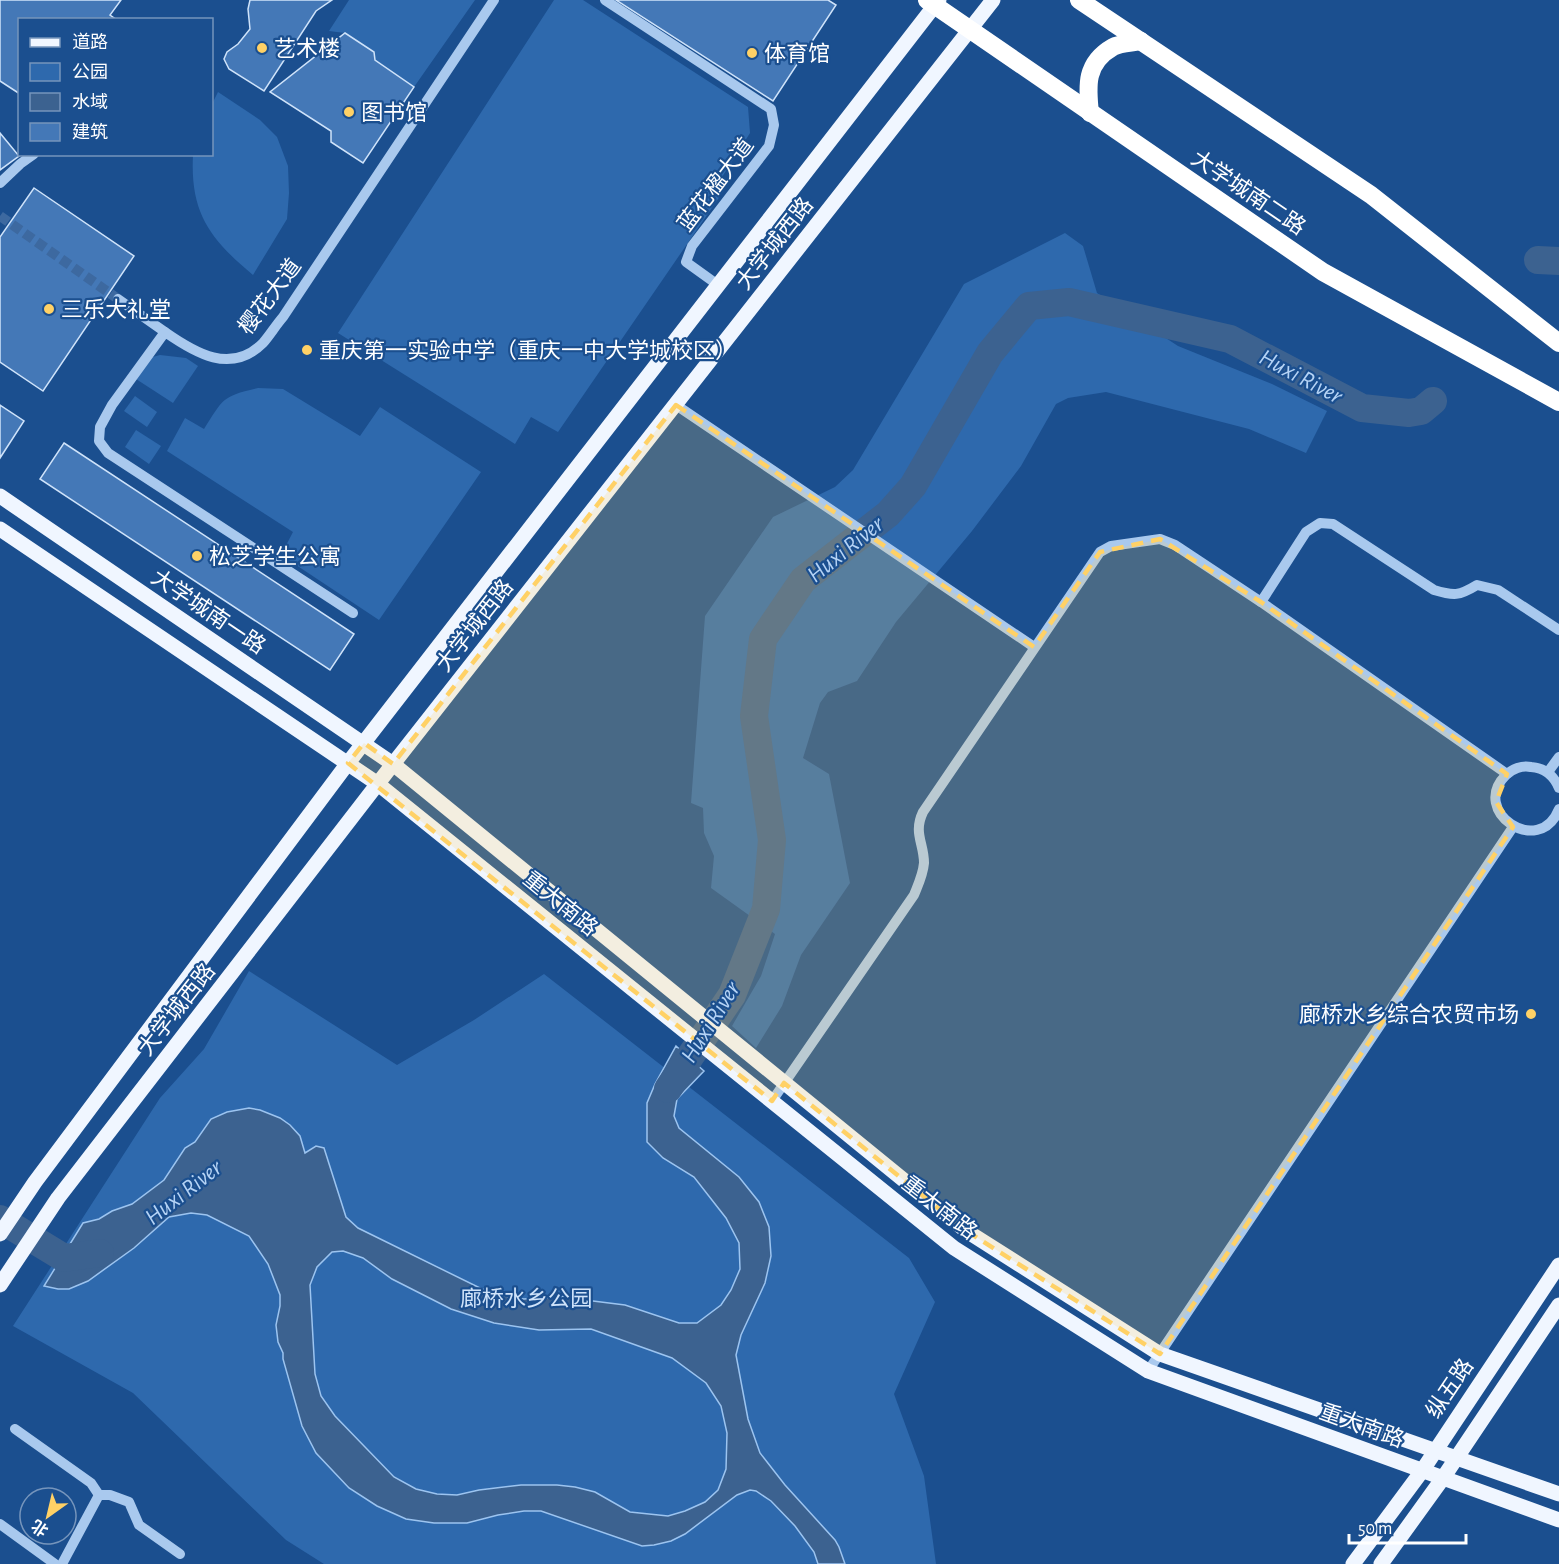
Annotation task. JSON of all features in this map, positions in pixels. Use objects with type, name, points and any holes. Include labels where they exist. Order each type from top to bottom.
[{"type":"highway","points":[[1078,0],[1371,195],[1559,343]]},
{"type":"highway","name":"大学城南二路","points":[[933,2],[970,30],[1323,272],[1559,402]]},
{"type":"highway","points":[[1090,113],[1087,85],[1095,61],[1114,46],[1141,41]]},
{"type":"main road","name":"大学城西路","points":[[0,1285],[58,1198],[393,764],[993,0]]},
{"type":"main road","name":"大学城西路","points":[[0,1234],[35,1182],[348,763],[718,285],[933,2]]},
{"type":"main road","name":"大学城南一路","points":[[0,496],[393,764]]},
{"type":"main road","points":[[0,530],[378,784]]},
{"type":"main road","name":"重大南路","points":[[393,764],[964,1230],[1160,1353],[1559,1494]]},
{"type":"main road","name":"重大南路","points":[[378,784],[954,1248],[1148,1371],[1559,1520]]},
{"type":"main road","name":"纵五路","points":[[1353,1564],[1422,1470],[1559,1264]]},
{"type":"main road","name":"纵五路","points":[[1381,1564],[1457,1458],[1559,1305]]},
{"type":"street","name":"樱花大道","points":[[118,299],[188,348],[216,360],[243,357],[262,344],[494,0]]},
{"type":"street","name":"蓝花楹大道","points":[[605,0],[771,109],[774,125],[770,146],[692,246],[686,262],[718,285]]},
{"type":"street","points":[[0,183],[31,156]]},
{"type":"street","points":[[165,332],[112,405],[100,427],[99,441],[108,453],[353,613]]},
{"type":"street","points":[[676,405],[1034,647]]},
{"type":"street","points":[[1261,602],[1306,532],[1320,524],[1333,524],[1434,591],[1453,596],[1477,585],[1498,590],[1559,630]]},
{"type":"street","points":[[772,1101],[914,895],[922,876],[924,861],[918,838],[918,823],[1034,647],[1100,552],[1111,546],[1160,539],[1175,545],[1261,602],[1507,774]]},
{"type":"street","points":[[1548,772],[1559,757]]},
{"type":"street","points":[[1559,788],[1556,780],[1548,772],[1538,767],[1516,768],[1500,782],[1496,802],[1505,821],[1523,831],[1534,831],[1544,827],[1559,811]]},
{"type":"street","points":[[1148,1371],[1514,827]]},
{"type":"street","points":[[15,1428],[91,1483],[99,1495]]},
{"type":"street","points":[[99,1495],[110,1495],[129,1502],[139,1525],[180,1554]]},
{"type":"street","points":[[62,1564],[99,1495]]},
{"type":"street","points":[[0,1524],[55,1564]]},
{"type":"highlighted area","points":[[676,405],[1034,647],[1100,552],[1160,539],[1261,602],[1507,774],[1496,802],[1513,827],[1160,1354],[965,1230],[784,1083],[772,1101],[348,763],[364,743],[393,764]]},
{"type":"green space","points":[[349,0],[475,0],[414,87],[375,60],[374,52],[345,33],[329,31]]},
{"type":"green space","points":[[554,0],[583,0],[748,107],[750,133],[722,177],[729,183],[558,432],[531,417],[515,444],[338,333]]},
{"type":"green space","points":[[218,92],[260,120],[277,137],[288,166],[287,219],[253,275],[214,237],[199,209],[195,193],[193,156],[213,156],[213,102]]},
{"type":"green space","points":[[1065,233],[1083,246],[1097,293],[1178,346],[1272,384],[1327,411],[1306,453],[1249,429],[1106,392],[1068,398],[1056,404],[1021,466],[972,531],[896,622],[857,681],[828,692],[820,703],[803,758],[829,774],[850,883],[801,955],[782,1006],[756,1048],[732,1026],[761,976],[775,934],[711,888],[714,856],[704,833],[703,808],[691,803],[705,616],[773,517],[835,487],[853,470],[964,284]]},
{"type":"green space","points":[[160,355],[186,358],[198,366],[173,403],[136,379],[149,358]]},
{"type":"green space","points":[[258,388],[283,389],[360,436],[380,407],[481,472],[379,620],[281,555],[293,532],[167,451],[185,418],[204,429],[225,400]]},
{"type":"green space","points":[[135,396],[157,412],[147,427],[124,411]]},
{"type":"green space","points":[[136,430],[161,446],[149,464],[125,447]]},
{"type":"green space","name":"廊桥水乡公园","points":[[249,971],[397,1065],[474,1020],[544,974],[909,1258],[935,1302],[894,1394],[924,1476],[936,1564],[324,1564],[286,1540],[133,1393],[13,1326],[160,1098],[204,1049]]},
{"type":"water","points":[[676,1046],[704,1071],[677,1099],[674,1116],[679,1128],[739,1177],[759,1202],[769,1227],[771,1256],[765,1283],[741,1335],[736,1355],[748,1419],[760,1453],[785,1485],[835,1540],[845,1564],[818,1564],[814,1552],[795,1526],[771,1501],[756,1491],[750,1490],[737,1495],[685,1534],[671,1541],[642,1546],[541,1511],[498,1515],[467,1523],[434,1523],[406,1519],[377,1506],[349,1488],[316,1453],[302,1426],[278,1342],[276,1325],[280,1295],[268,1264],[249,1236],[207,1215],[191,1213],[169,1217],[134,1248],[88,1281],[69,1289],[44,1286],[83,1223],[99,1219],[112,1211],[132,1204],[164,1180],[185,1148],[195,1142],[211,1119],[227,1112],[249,1108],[280,1118],[290,1125],[300,1136],[305,1153],[316,1146],[324,1148],[346,1217],[358,1228],[482,1289],[524,1299],[572,1296],[577,1299],[625,1305],[679,1323],[697,1323],[721,1305],[731,1290],[740,1269],[739,1243],[726,1218],[694,1177],[663,1158],[647,1142],[647,1103]],"holes":[[[343,1251],[363,1258],[392,1279],[451,1309],[494,1323],[539,1330],[591,1329],[672,1358],[706,1383],[721,1406],[727,1433],[726,1469],[718,1490],[705,1502],[668,1516],[630,1512],[595,1492],[575,1487],[521,1485],[457,1495],[437,1494],[416,1489],[394,1477],[335,1416],[321,1396],[315,1374],[310,1285],[317,1267],[332,1252]]]},
{"type":"building","points":[[0,0],[121,0],[110,15],[114,18],[18,18],[18,93],[0,81]]},
{"type":"building","name":"艺术楼","points":[[250,0],[332,0],[316,11],[264,91],[229,69],[224,59],[227,52],[238,44],[250,29],[248,9]]},
{"type":"building","name":"体育馆","points":[[616,0],[828,0],[836,5],[773,101]]},
{"type":"building","name":"图书馆","points":[[345,33],[374,52],[375,60],[414,87],[363,163],[331,142],[331,131],[270,92]]},
{"type":"building","points":[[0,133],[19,156],[0,170]]},
{"type":"building","name":"三乐大礼堂","points":[[34,188],[134,256],[43,391],[0,362],[0,237]]},
{"type":"building","points":[[0,405],[24,421],[0,458]]},
{"type":"building","name":"松芝学生公寓","points":[[64,443],[354,634],[330,670],[40,479]]},
{"type":"waterway","name":"Huxi River","points":[[1538,260],[1559,261]]},
{"type":"waterway","name":"Huxi River","points":[[668,1089],[732,995],[766,909],[772,840],[754,716],[763,639],[803,580],[888,514],[913,486],[990,353],[1029,306],[1069,302],[1230,339],[1362,408],[1409,413],[1421,411],[1433,401]]},
{"type":"waterway","name":"Huxi River","points":[[0,1219],[64,1258],[100,1253]]},
{"type":"tunnel","points":[[0,216],[118,299]]},
{"type":"place","name":"艺术楼","points":[[262,48]]},
{"type":"place","name":"体育馆","points":[[752,53]]},
{"type":"place","name":"图书馆","points":[[349,112]]},
{"type":"place","name":"三乐大礼堂","points":[[49,309]]},
{"type":"place","name":"重庆第一实验中学（重庆一中大学城校区）","points":[[307,350]]},
{"type":"place","name":"松芝学生公寓","points":[[197,556]]},
{"type":"place","name":"廊桥水乡综合农贸市场","points":[[1531,1014]]}]
